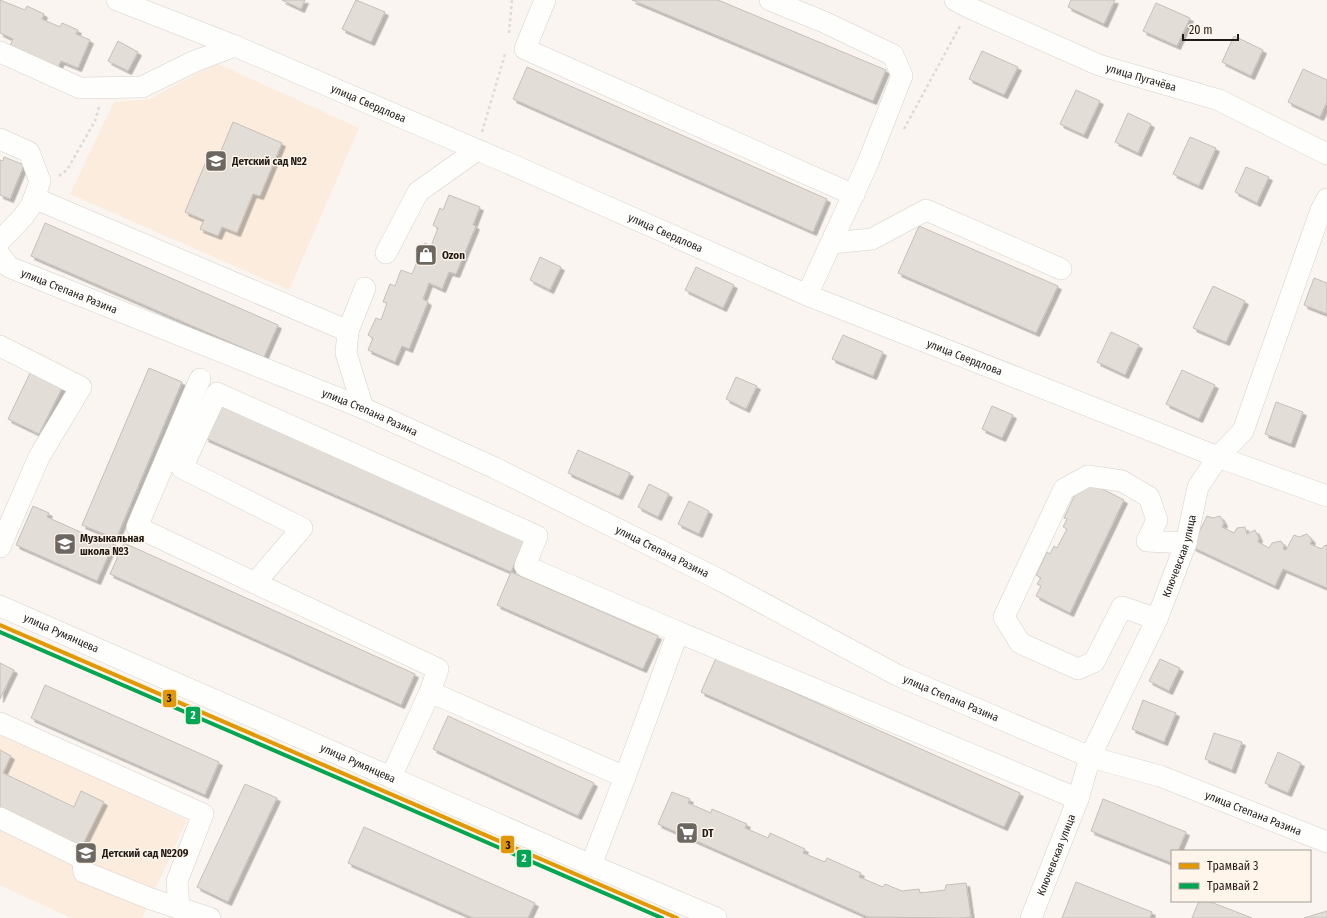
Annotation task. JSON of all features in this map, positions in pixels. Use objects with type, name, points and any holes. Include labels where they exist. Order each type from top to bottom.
[{"type":"street","name":"улица Свердлова","points":[[117,0],[234,46],[477,150],[808,295],[1218,457],[1327,496]]},
{"type":"street","points":[[545,0],[524,49],[854,195]]},
{"type":"street","points":[[770,0],[824,22],[893,56],[902,76],[867,165],[808,295]]},
{"type":"street","name":"улица Пугачёва","points":[[966,3],[1099,65],[1219,100],[1327,154]]},
{"type":"street","points":[[0,52],[80,88],[105,88],[142,87],[195,61],[234,46]]},
{"type":"street","points":[[0,139],[29,152],[40,181],[32,204],[23,217],[0,241]]},
{"type":"street","points":[[386,254],[418,192],[477,150]]},
{"type":"street","points":[[36,191],[348,330]]},
{"type":"street","name":"Ключевская улица","points":[[1031,918],[1078,799],[1090,757],[1157,619],[1186,543],[1198,487],[1218,457],[1243,431],[1321,210],[1327,198]]},
{"type":"street","points":[[832,243],[872,239],[926,210],[1061,269]]},
{"type":"street","name":"улица Степана Разина","points":[[0,255],[9,267],[363,408],[495,468],[683,562],[896,675],[1090,757],[1160,776],[1327,842]]},
{"type":"street","points":[[363,408],[346,353],[348,330],[365,288]]},
{"type":"street","points":[[0,346],[81,387],[39,458],[2,539]]},
{"type":"street","points":[[200,379],[138,527],[438,669],[430,692],[391,777]]},
{"type":"street","points":[[255,583],[302,528],[182,468],[217,393],[537,536],[525,566],[678,632],[1078,799]]},
{"type":"street","points":[[1157,619],[1122,607],[1094,662],[1078,669],[1020,643],[1004,617],[1064,489],[1088,476],[1122,481],[1149,497],[1157,520],[1147,541],[1186,543]]},
{"type":"street","name":"улица Румянцева","points":[[0,606],[591,865],[716,918]]},
{"type":"street","points":[[591,865],[678,632]]},
{"type":"street","points":[[430,692],[625,777]]},
{"type":"street","points":[[0,723],[203,814],[177,881],[179,908]]},
{"type":"street","points":[[0,818],[82,858],[84,872],[151,899],[210,918]]},
{"type":"path","points":[[509,37],[512,0]]},
{"type":"path","points":[[903,131],[966,3]]},
{"type":"path","points":[[477,150],[506,52]]},
{"type":"path","points":[[36,191],[67,170],[95,121],[105,88]]},
{"type":"shaded area","name":"Детский сад №2","points":[[216,63],[359,128],[289,290],[70,194],[114,102],[150,99]]},
{"type":"shaded area","name":"Детский сад №209","points":[[0,733],[187,820],[142,918],[71,918],[0,885]]},
{"type":"building","points":[[0,0],[25,10],[27,6],[44,14],[42,19],[60,27],[62,23],[78,30],[76,34],[90,40],[78,68],[61,61],[58,67],[10,46],[13,39],[0,33]]},
{"type":"building","points":[[282,0],[305,0],[301,9]]},
{"type":"building","points":[[356,0],[385,12],[371,42],[342,29]]},
{"type":"building","points":[[632,0],[718,0],[886,70],[873,101]]},
{"type":"building","points":[[1071,0],[1115,0],[1104,24],[1068,7]]},
{"type":"building","points":[[1156,3],[1190,18],[1177,46],[1143,31]]},
{"type":"building","points":[[1234,36],[1263,50],[1251,76],[1222,62]]},
{"type":"building","points":[[118,41],[138,52],[128,71],[108,61]]},
{"type":"building","points":[[982,51],[1018,67],[1004,95],[969,79]]},
{"type":"building","points":[[527,67],[827,199],[813,232],[513,99]]},
{"type":"building","points":[[1303,69],[1327,80],[1327,102],[1320,117],[1288,102]]},
{"type":"building","points":[[1076,90],[1100,101],[1084,135],[1060,124]]},
{"type":"building","points":[[1128,113],[1151,124],[1138,153],[1115,142]]},
{"type":"building","points":[[233,122],[282,143],[260,196],[253,194],[237,233],[222,227],[218,236],[200,229],[204,220],[185,212],[207,159],[216,163]]},
{"type":"building","points":[[1190,137],[1216,148],[1199,186],[1173,174]]},
{"type":"building","points":[[4,157],[24,165],[10,199],[0,195],[0,160],[3,161]]},
{"type":"building","points":[[1246,167],[1269,177],[1257,203],[1235,192]]},
{"type":"building","points":[[449,195],[480,207],[473,225],[476,226],[456,274],[449,272],[442,289],[429,283],[423,299],[428,302],[409,349],[402,346],[395,362],[368,350],[373,338],[368,335],[376,318],[381,320],[387,303],[383,302],[390,284],[395,286],[401,270],[412,274],[425,243],[431,246],[438,228],[433,225],[440,208],[443,210]]},
{"type":"building","points":[[45,223],[278,325],[264,357],[31,256]]},
{"type":"building","points":[[919,226],[1058,286],[1036,333],[898,273]]},
{"type":"building","points":[[540,257],[561,267],[550,290],[530,280]]},
{"type":"building","points":[[696,267],[734,285],[723,308],[685,290]]},
{"type":"building","points":[[1314,278],[1327,283],[1327,314],[1304,305]]},
{"type":"building","points":[[1213,286],[1245,301],[1226,342],[1193,328]]},
{"type":"building","points":[[1111,332],[1139,345],[1125,375],[1097,362]]},
{"type":"building","points":[[843,335],[883,352],[873,376],[832,359]]},
{"type":"building","points":[[149,368],[182,382],[116,539],[82,525]]},
{"type":"building","points":[[1182,370],[1215,385],[1199,419],[1166,404]]},
{"type":"building","points":[[31,371],[63,386],[39,434],[8,419]]},
{"type":"building","points":[[736,377],[757,386],[746,409],[726,399]]},
{"type":"building","points":[[1276,402],[1303,412],[1291,444],[1265,434]]},
{"type":"building","points":[[220,405],[525,539],[511,572],[205,438]]},
{"type":"building","points":[[992,406],[1013,415],[1002,438],[982,429]]},
{"type":"building","points":[[578,450],[630,473],[619,496],[568,473]]},
{"type":"building","points":[[1089,482],[1124,500],[1070,613],[1036,596],[1041,586],[1037,584],[1041,578],[1036,575],[1047,552],[1050,554],[1054,546],[1057,548],[1067,529],[1063,527],[1067,519],[1064,518],[1079,486]]},
{"type":"building","points":[[649,484],[669,494],[658,517],[638,507]]},
{"type":"building","points":[[689,501],[709,511],[699,534],[678,524]]},
{"type":"building","name":"Музыкальная школа №3","points":[[33,506],[49,513],[47,517],[98,540],[100,536],[114,543],[97,581],[16,545]]},
{"type":"building","points":[[1207,516],[1213,518],[1220,516],[1224,523],[1222,527],[1234,533],[1237,528],[1245,527],[1247,534],[1255,530],[1259,538],[1258,542],[1269,548],[1272,543],[1281,541],[1284,546],[1283,549],[1286,550],[1294,535],[1299,537],[1307,534],[1312,540],[1310,544],[1322,549],[1327,545],[1327,588],[1283,569],[1275,586],[1192,547]]},
{"type":"building","points":[[124,543],[415,674],[401,705],[110,574]]},
{"type":"building","points":[[511,572],[658,636],[643,669],[497,605]]},
{"type":"building","points":[[716,658],[1020,793],[1004,827],[701,692]]},
{"type":"building","points":[[1160,659],[1180,668],[1169,691],[1149,681]]},
{"type":"building","points":[[0,663],[14,670],[0,699]]},
{"type":"building","points":[[45,685],[219,762],[205,795],[31,718]]},
{"type":"building","points":[[1143,700],[1176,713],[1164,742],[1132,729]]},
{"type":"building","points":[[448,716],[594,783],[578,816],[433,749]]},
{"type":"building","points":[[1214,733],[1242,742],[1232,770],[1205,759]]},
{"type":"building","points":[[0,750],[11,756],[3,773],[74,807],[81,791],[104,802],[81,848],[0,809]]},
{"type":"building","points":[[1278,752],[1301,763],[1288,793],[1265,783]]},
{"type":"building","points":[[245,784],[277,798],[228,902],[197,887]]},
{"type":"building","points":[[672,792],[690,799],[688,803],[711,813],[712,809],[747,824],[745,828],[768,838],[770,833],[805,849],[803,853],[825,862],[827,858],[861,873],[859,877],[883,887],[885,884],[902,891],[919,889],[920,893],[945,890],[946,885],[966,883],[971,917],[868,917],[658,824]]},
{"type":"building","points":[[1103,799],[1186,832],[1178,850],[1171,850],[1171,863],[1091,831]]},
{"type":"building","points":[[364,827],[535,903],[528,918],[473,918],[348,863]]},
{"type":"building","points":[[1076,882],[1152,912],[1150,918],[1062,918]]},
{"type":"building","points":[[1199,902],[1211,902],[1252,918],[1192,918]]},
{"type":"building","points":[[1327,911],[1327,918],[1304,918]]},
{"type":"tram line","name":"3","points":[[0,625],[677,918]]},
{"type":"tram line","name":"2","points":[[0,632],[662,918]]},
{"type":"place","name":"Детский сад №2","points":[[216,161]]},
{"type":"place","name":"Ozon","points":[[426,255]]},
{"type":"place","name":"Музыкальная школа №3","points":[[65,544]]},
{"type":"place","name":"DT","points":[[687,833]]},
{"type":"place","name":"Детский сад №209","points":[[86,853]]}]
